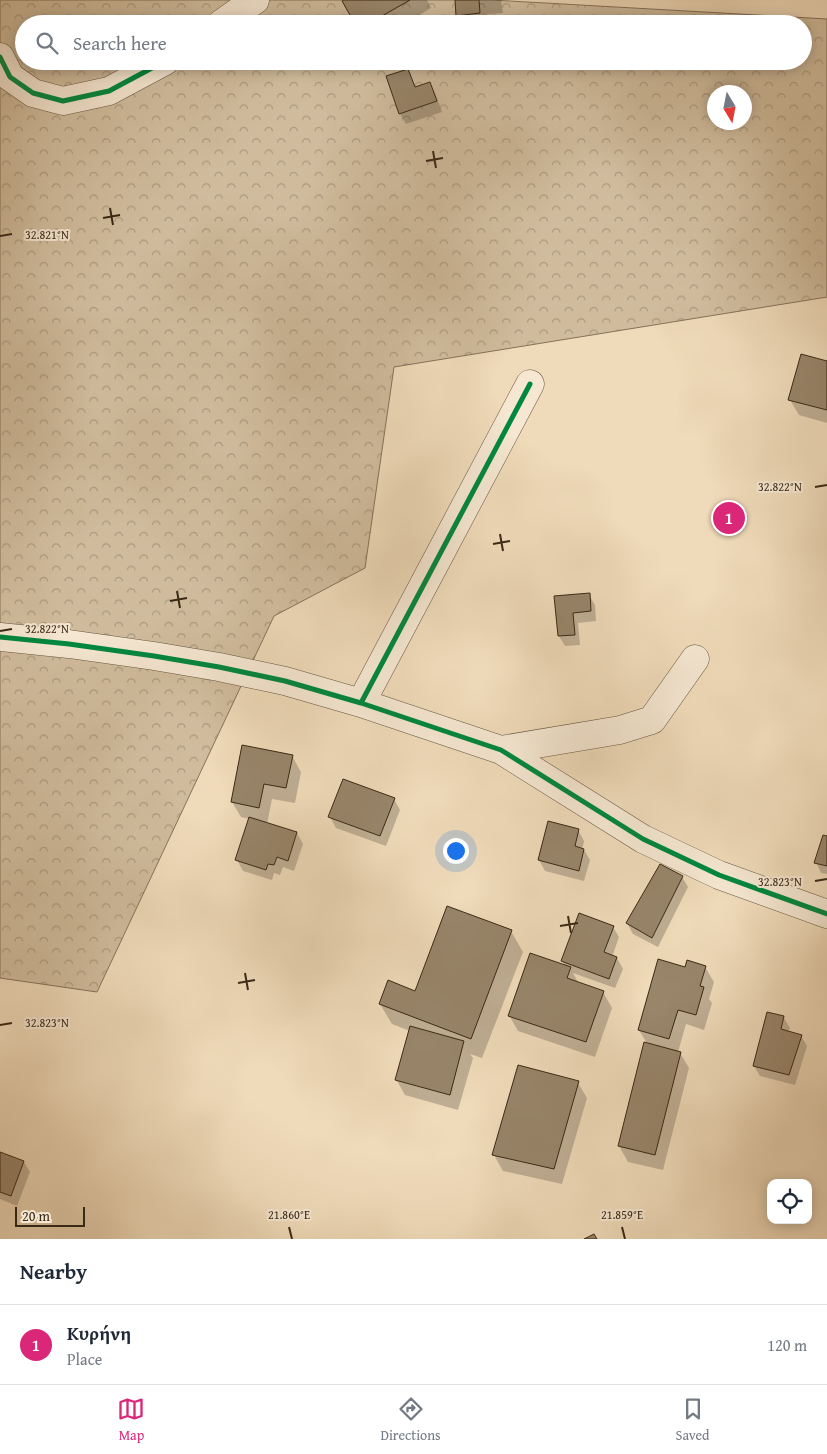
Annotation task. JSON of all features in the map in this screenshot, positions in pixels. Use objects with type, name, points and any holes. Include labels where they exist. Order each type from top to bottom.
[{"type":"street","points":[[234,15],[255,0]]},
{"type":"street","points":[[0,57],[10,77],[33,93],[63,102],[110,91],[148,70]]},
{"type":"street","points":[[360,703],[530,384]]},
{"type":"street","points":[[0,637],[145,654],[285,681],[360,703],[501,750],[643,839],[719,875],[827,914]]},
{"type":"street","points":[[501,750],[620,730],[652,720],[695,659]]},
{"type":"green space","points":[[0,0],[492,0],[756,15],[15,15],[15,70],[812,70],[812,18],[827,19],[827,297],[394,367],[365,568],[274,616],[97,992],[0,978]]},
{"type":"building","points":[[410,0],[384,15],[350,15],[342,1]]},
{"type":"building","points":[[455,0],[479,0],[480,13],[456,15]]},
{"type":"building","points":[[408,70],[415,87],[430,82],[437,101],[399,114],[386,76]]},
{"type":"building","points":[[801,354],[827,361],[827,410],[788,400]]},
{"type":"building","points":[[590,593],[591,611],[573,613],[575,635],[558,636],[554,596]]},
{"type":"building","points":[[242,745],[293,755],[286,788],[264,784],[259,808],[231,802]]},
{"type":"building","points":[[343,779],[395,798],[380,836],[328,817]]},
{"type":"building","points":[[249,817],[297,832],[288,861],[277,857],[274,865],[268,864],[266,870],[235,860]]},
{"type":"building","points":[[548,821],[579,829],[575,846],[584,849],[579,871],[538,860]]},
{"type":"building","points":[[823,835],[827,836],[827,866],[814,863]]},
{"type":"building","points":[[660,864],[683,876],[652,938],[626,923]]},
{"type":"building","points":[[447,906],[512,930],[471,1039],[379,1004],[388,980],[415,991]]},
{"type":"building","points":[[579,913],[614,926],[604,952],[617,957],[609,979],[561,961]]},
{"type":"building","points":[[530,953],[571,967],[567,978],[604,991],[586,1042],[508,1016]]},
{"type":"building","points":[[658,959],[685,967],[687,960],[706,966],[700,986],[704,987],[696,1015],[678,1010],[669,1039],[638,1030]]},
{"type":"building","points":[[767,1012],[784,1016],[781,1029],[802,1035],[789,1075],[753,1066]]},
{"type":"building","points":[[410,1026],[464,1041],[450,1095],[395,1080]]},
{"type":"building","points":[[644,1042],[681,1052],[655,1155],[618,1146]]},
{"type":"building","points":[[518,1065],[579,1081],[554,1169],[492,1155]]},
{"type":"building","points":[[0,1152],[24,1161],[11,1196],[0,1192]]},
{"type":"building","points":[[594,1234],[597,1239],[584,1239]]},
{"type":"cycle path","points":[[0,57],[10,77],[33,93],[63,101],[109,91],[148,70]]},
{"type":"cycle path","points":[[361,703],[530,384]]},
{"type":"cycle path","points":[[0,637],[69,644],[219,667],[285,681],[361,703],[501,750],[643,839],[719,875],[827,914]]},
{"type":"place","name":"Κυρήνη","points":[[729,518]]}]
